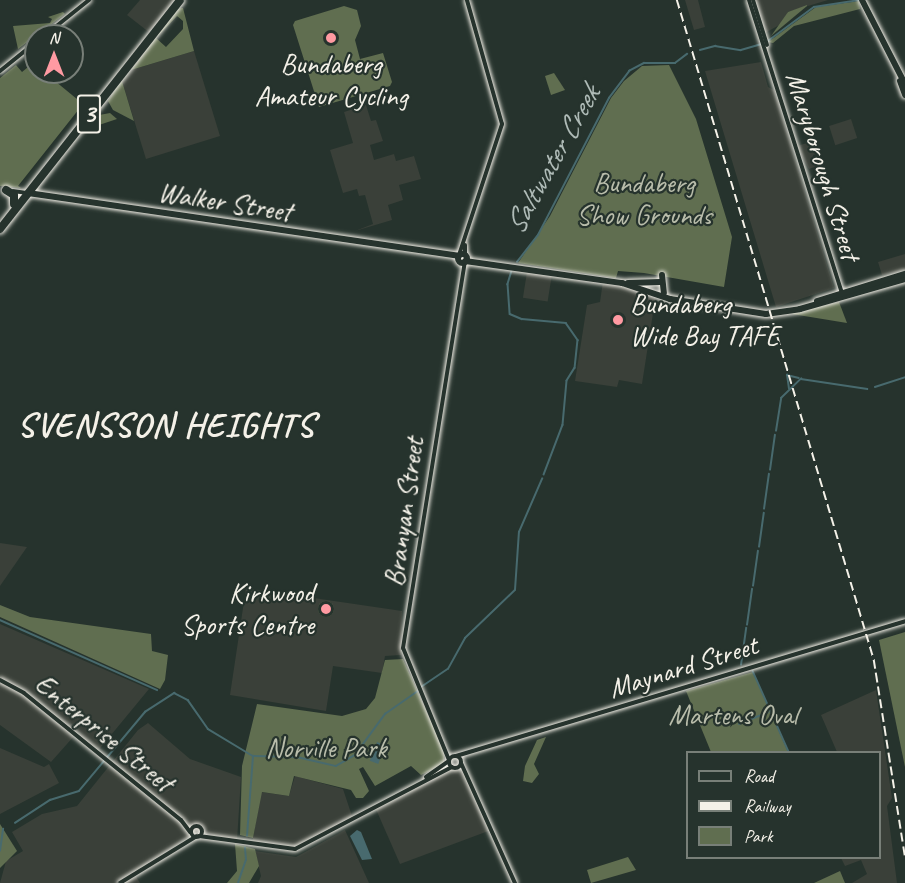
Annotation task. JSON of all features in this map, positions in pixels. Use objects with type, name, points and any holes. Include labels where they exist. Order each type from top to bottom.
[{"type":"highway","name":"3","points":[[0,229],[173,0]]},
{"type":"highway","name":"3","points":[[25,193],[42,175],[180,0]]},
{"type":"highway","points":[[3,190],[14,195],[16,205]]},
{"type":"highway","name":"3","points":[[0,222],[16,205]]},
{"type":"main road","points":[[863,2],[905,84]]},
{"type":"main road","points":[[874,24],[905,95]]},
{"type":"main road","points":[[42,175],[42,190],[56,198]]},
{"type":"main road","name":"Walker Street","points":[[25,193],[625,283],[690,303],[770,313],[788,311],[905,279]]},
{"type":"main road","points":[[16,205],[33,198],[48,197]]},
{"type":"main road","name":"Walker Street","points":[[788,311],[905,274]]},
{"type":"main road","points":[[625,283],[661,279],[659,293]]},
{"type":"street","points":[[59,24],[88,0]]},
{"type":"street","name":"Branyan Street","points":[[449,761],[447,749],[404,646],[465,241],[502,124],[467,0]]},
{"type":"street","name":"Maryborough Street","points":[[748,0],[767,51]]},
{"type":"street","name":"Maryborough Street","points":[[753,0],[842,293]]},
{"type":"street","points":[[0,71],[24,52]]},
{"type":"street","name":"Walker Street","points":[[3,190],[25,193]]},
{"type":"street","name":"Maynard Street","points":[[455,756],[905,621]]},
{"type":"street","name":"Enterprise Street","points":[[0,680],[24,693],[182,820],[201,828]]},
{"type":"street","name":"Branyan Street","points":[[447,749],[461,762]]},
{"type":"street","name":"Maynard Street","points":[[453,768],[471,751]]},
{"type":"street","points":[[120,883],[185,841],[198,836],[215,836],[280,849],[296,849],[423,779],[455,756]]},
{"type":"street","points":[[449,761],[453,768],[468,779]]},
{"type":"street","points":[[461,762],[515,883]]},
{"type":"street","points":[[423,779],[453,768]]},
{"type":"street","name":"Enterprise Street","points":[[182,820],[191,832]]},
{"type":"street","points":[[185,841],[194,826]]},
{"type":"street","points":[[198,836],[201,828],[215,836]]},
{"type":"street","points":[[191,832],[198,836]]},
{"type":"shaded area","points":[[140,0],[177,0],[150,33],[127,15]]},
{"type":"shaded area","points":[[685,0],[698,0],[705,27],[694,30]]},
{"type":"shaded area","points":[[753,0],[828,0],[788,12],[783,23],[763,34]]},
{"type":"shaded area","points":[[194,51],[220,136],[146,159],[122,81],[131,70]]},
{"type":"shaded area","points":[[761,62],[768,87],[774,90],[834,288],[776,307],[705,71]]},
{"type":"shaded area","points":[[366,105],[371,121],[376,120],[383,141],[370,145],[374,160],[394,154],[396,161],[414,156],[421,179],[399,185],[403,200],[388,205],[392,220],[355,231],[373,224],[365,195],[359,196],[357,189],[343,193],[330,150],[353,143],[344,112]]},
{"type":"shaded area","points":[[851,119],[857,138],[835,145],[829,126]]},
{"type":"shaded area","points":[[817,140],[821,153],[813,155],[817,166],[809,169],[797,146]]},
{"type":"shaded area","points":[[905,254],[905,270],[882,275],[878,262]]},
{"type":"shaded area","points":[[527,272],[552,276],[548,302],[523,298]]},
{"type":"shaded area","name":"Bundaberg Wide Bay TAFE","points":[[603,281],[656,294],[642,384],[619,380],[617,387],[575,381],[587,305],[600,302]]},
{"type":"shaded area","points":[[0,543],[27,547],[0,586]]},
{"type":"shaded area","points":[[246,588],[402,611],[401,655],[385,656],[382,673],[333,666],[326,711],[230,695]]},
{"type":"shaded area","points":[[0,624],[149,689],[97,752],[75,735],[51,762],[0,725]]},
{"type":"shaded area","points":[[876,690],[892,798],[887,806],[897,883],[852,883],[867,874],[861,860],[845,866],[842,859],[881,859],[881,751],[837,751],[821,715]]},
{"type":"shaded area","points":[[148,723],[190,759],[241,777],[237,841],[196,831],[135,875],[140,883],[0,883],[6,861],[23,851],[12,832],[42,814],[77,806],[138,730]]},
{"type":"shaded area","points":[[0,748],[44,767],[49,764],[59,783],[0,814]]},
{"type":"shaded area","points":[[455,767],[465,774],[491,830],[400,864],[375,807],[445,768]]},
{"type":"shaded area","points":[[295,776],[343,789],[353,819],[296,849],[252,844],[261,792],[289,796]]},
{"type":"shaded area","points":[[345,830],[369,883],[258,883],[261,876],[255,851],[296,857]]},
{"type":"green space","points":[[859,1],[860,9],[794,26],[773,43],[768,42],[816,7]]},
{"type":"green space","points":[[344,6],[357,10],[361,26],[355,40],[360,59],[383,53],[392,82],[390,86],[319,107],[293,25],[295,21]]},
{"type":"green space","points":[[807,6],[771,36],[788,12]]},
{"type":"green space","points":[[183,8],[194,51],[131,70],[177,9]],"holes":[[[177,16],[183,21],[183,29],[166,47],[156,38]]]},
{"type":"green space","points":[[63,12],[65,14],[52,24],[38,24],[50,23],[52,19],[48,17]]},
{"type":"green space","points":[[24,25],[24,45],[18,49],[13,26]]},
{"type":"green space","points":[[16,65],[22,72],[24,70],[24,84],[59,84],[83,104],[18,186],[21,188],[0,186],[0,78]]},
{"type":"green space","name":"Bundaberg Show Grounds","points":[[669,65],[696,119],[732,237],[724,287],[644,273],[618,271],[616,278],[518,263],[550,216],[611,98],[624,81],[642,66]]},
{"type":"green space","points":[[554,73],[565,90],[551,95],[545,76]]},
{"type":"green space","points":[[121,80],[134,121],[113,110],[108,101]]},
{"type":"green space","points":[[110,113],[117,119],[81,131],[94,116]]},
{"type":"green space","points":[[839,302],[847,323],[792,314],[793,313]]},
{"type":"green space","name":"Kirkwood Sports Centre","points":[[326,601],[332,603],[334,609],[332,615],[326,617],[320,615],[318,609],[320,603]]},
{"type":"green space","points":[[0,605],[30,617],[151,634],[152,651],[168,655],[165,680],[160,689],[0,617]]},
{"type":"green space","points":[[905,632],[905,767],[879,640]]},
{"type":"green space","name":"Norville Park","points":[[403,659],[444,751],[444,764],[421,775],[411,766],[375,786],[363,767],[359,769],[369,791],[363,798],[356,798],[351,790],[294,776],[289,796],[262,792],[253,838],[240,835],[242,766],[257,704],[342,716],[366,709],[375,698],[385,660]]},
{"type":"green space","name":"Martens Oval","points":[[753,672],[788,751],[711,751],[686,691]]},
{"type":"green space","points":[[546,737],[534,764],[539,774],[532,783],[523,781],[525,766],[537,740]]},
{"type":"green space","points":[[0,824],[17,851],[0,868]]},
{"type":"green space","points":[[235,844],[255,849],[259,866],[249,883],[227,883],[237,871]]},
{"type":"green space","points":[[628,857],[636,870],[591,883],[587,870]]},
{"type":"green space","points":[[840,871],[845,883],[814,883]]},
{"type":"water","points":[[377,742],[385,745],[378,764],[370,761]]},
{"type":"water","points":[[357,830],[361,832],[372,859],[362,860],[350,836]]},
{"type":"waterway","name":"Saltwater Creek","points":[[768,41],[814,7],[860,0]]},
{"type":"waterway","name":"Saltwater Creek","points":[[700,50],[715,46],[741,50],[762,44]]},
{"type":"waterway","name":"Saltwater Creek","points":[[517,262],[538,235],[609,98],[629,71],[644,63],[675,63],[687,54]]},
{"type":"waterway","name":"Saltwater Creek","points":[[512,271],[508,284],[510,314],[522,319],[566,323],[578,340],[575,368],[567,381],[563,425],[544,475]]},
{"type":"waterway","points":[[789,389],[787,375],[799,378]]},
{"type":"waterway","points":[[875,387],[905,377]]},
{"type":"waterway","points":[[776,431],[781,398],[801,379],[867,389]]},
{"type":"waterway","points":[[770,470],[775,435]]},
{"type":"waterway","points":[[764,509],[769,474]]},
{"type":"waterway","name":"Saltwater Creek","points":[[421,687],[448,669],[465,638],[515,590],[519,532],[542,479]]},
{"type":"waterway","points":[[759,547],[764,513]]},
{"type":"waterway","points":[[753,586],[758,551]]},
{"type":"waterway","points":[[747,625],[752,589]]},
{"type":"waterway","points":[[0,620],[157,690]]},
{"type":"waterway","points":[[741,665],[746,628]]},
{"type":"waterway","points":[[753,671],[789,751]]},
{"type":"waterway","name":"Saltwater Creek","points":[[15,823],[50,800],[79,791],[145,712],[174,693],[188,700],[208,729],[253,756],[297,757],[336,766],[355,755],[385,714],[418,691]]},
{"type":"waterway","points":[[739,724],[768,712]]},
{"type":"waterway","points":[[247,836],[253,756]]},
{"type":"waterway","name":"Saltwater Creek","points":[[0,851],[3,829]]},
{"type":"waterway","points":[[238,883],[246,860],[245,848]]},
{"type":"railway","points":[[677,0],[874,660],[905,856]]},
{"type":"place","name":"Bundaberg Amateur Cycling","points":[[331,38]]},
{"type":"place","name":"Bundaberg Wide Bay TAFE","points":[[618,320]]},
{"type":"place","name":"Kirkwood Sports Centre","points":[[326,609]]},
{"type":"district","name":"SVENSSON HEIGHTS","points":[[166,425]]}]
